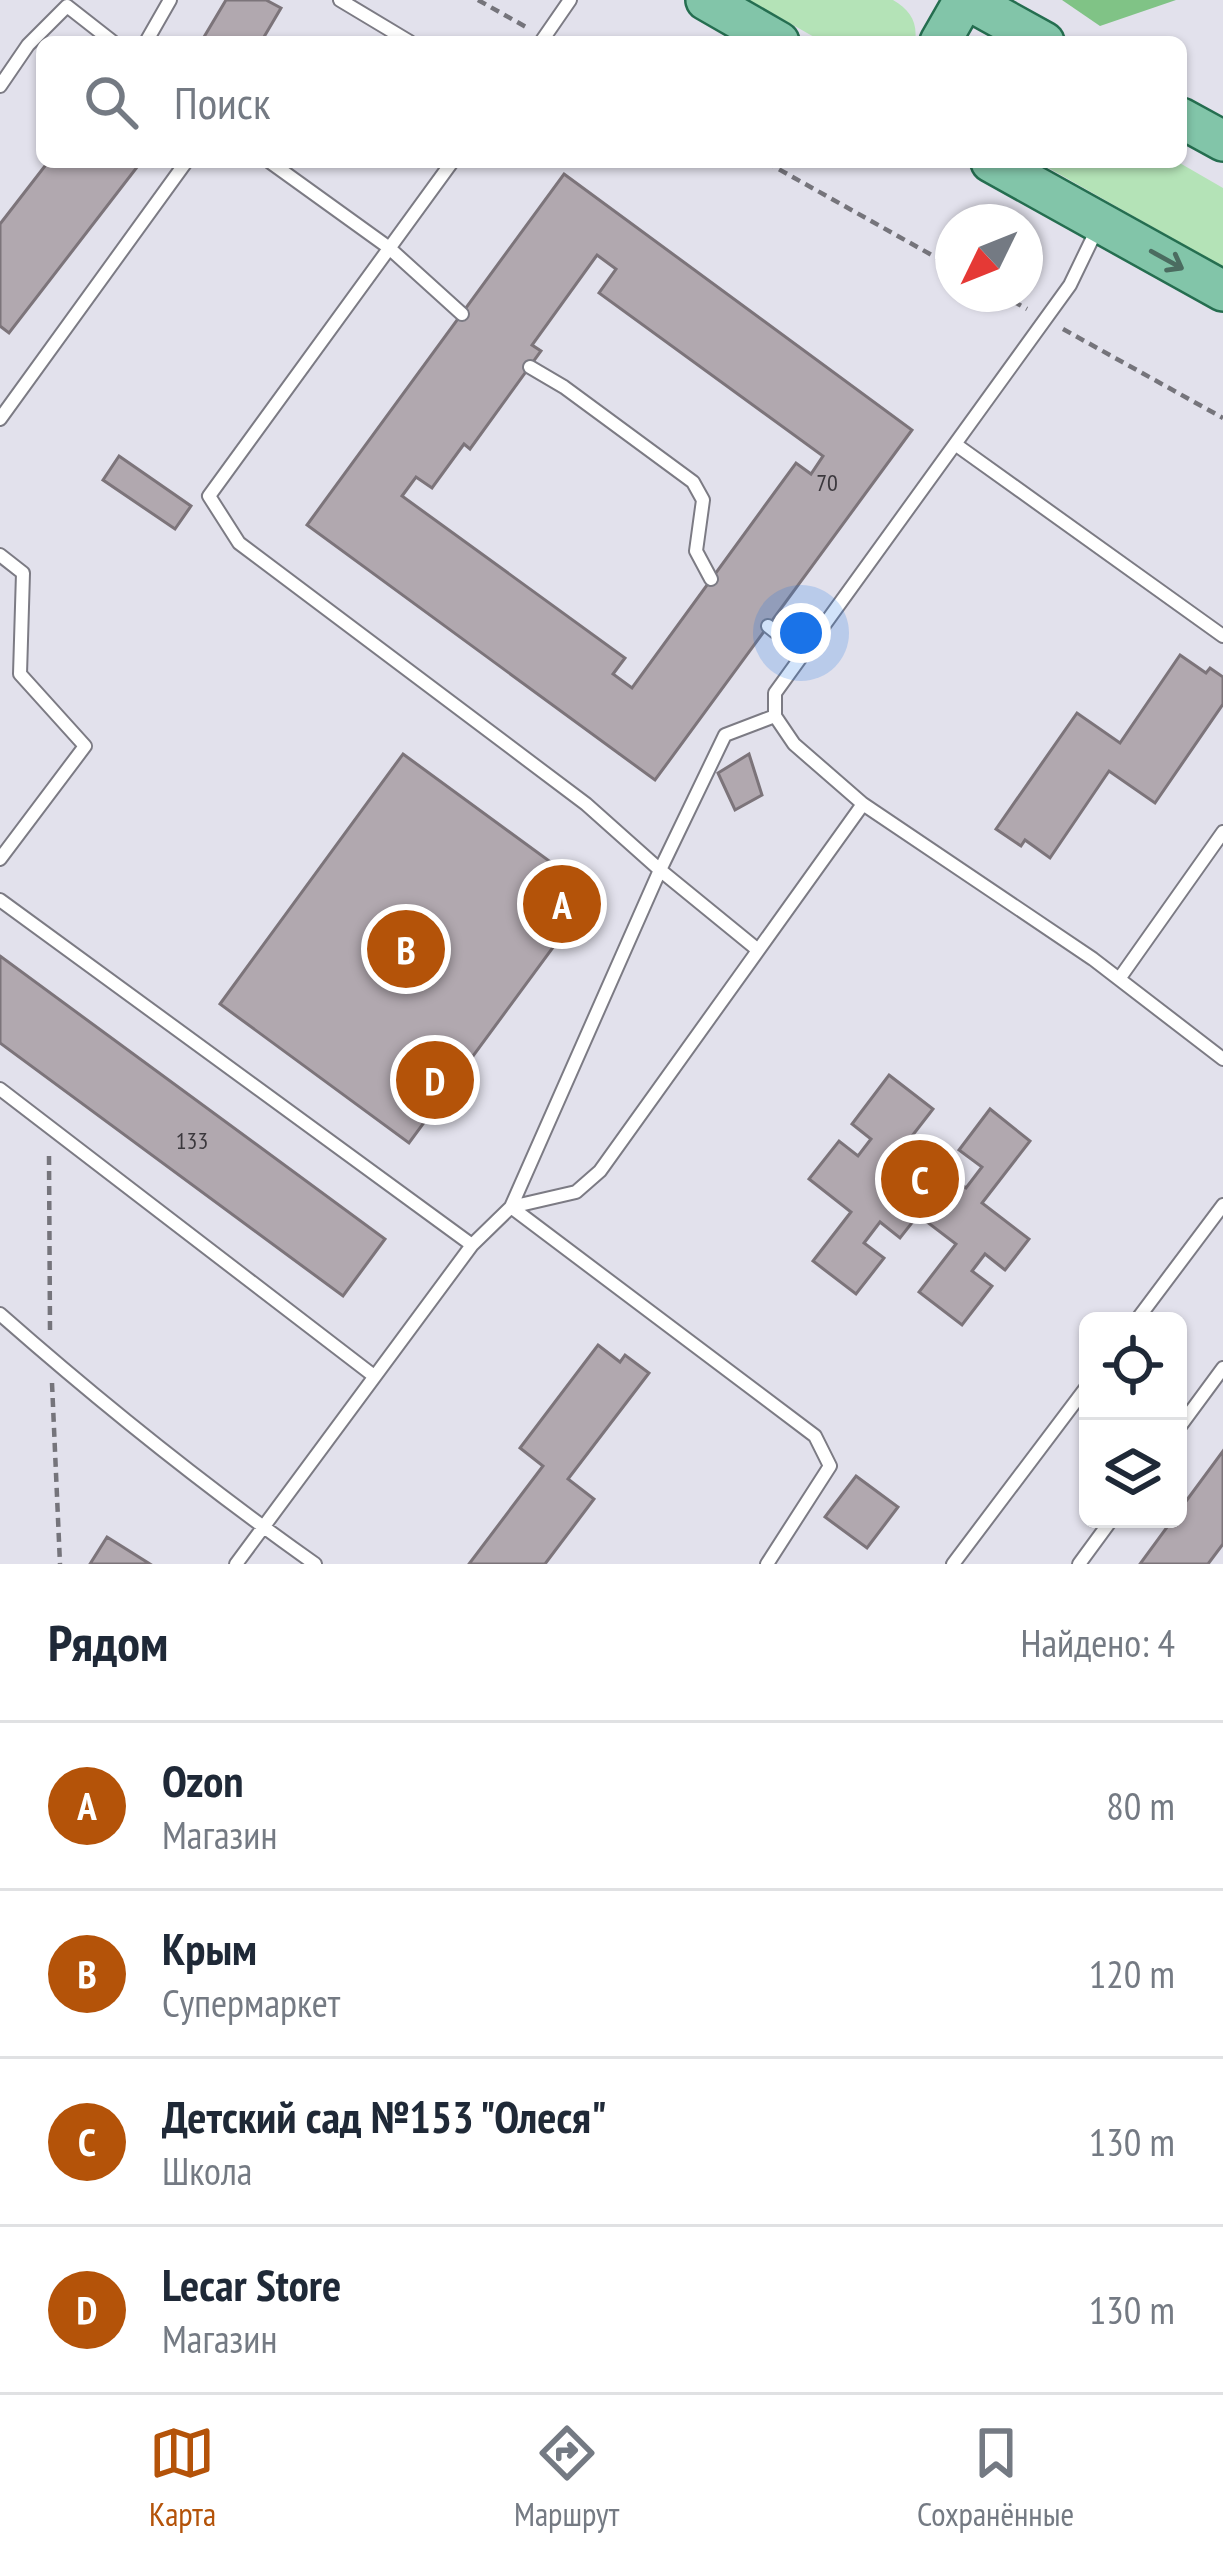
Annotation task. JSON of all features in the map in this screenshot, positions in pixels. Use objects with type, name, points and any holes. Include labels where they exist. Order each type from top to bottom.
[{"type":"main road","points":[[706,0],[769,36]]},
{"type":"main road","points":[[944,36],[966,0],[1033,36]]},
{"type":"main road","points":[[1187,121],[1223,141]]},
{"type":"main road","points":[[1002,168],[1223,291]]},
{"type":"lane","points":[[149,36],[170,0]]},
{"type":"lane","points":[[340,0],[400,36]]},
{"type":"lane","points":[[546,36],[570,0]]},
{"type":"lane","points":[[37,36],[68,5],[106,36]]},
{"type":"lane","points":[[0,86],[36,37]]},
{"type":"lane","points":[[0,419],[182,168]]},
{"type":"lane","points":[[278,168],[388,247],[462,314]]},
{"type":"lane","points":[[447,168],[209,496],[238,543],[586,804],[758,950]]},
{"type":"lane","points":[[1100,223],[1070,285],[775,693],[776,716],[794,744],[863,804],[1119,979],[1223,1059]]},
{"type":"lane","points":[[530,367],[693,482],[703,500],[696,551],[711,579]]},
{"type":"lane","points":[[956,443],[1223,636]]},
{"type":"lane","points":[[0,555],[23,573],[20,674],[86,746],[0,859]]},
{"type":"lane","points":[[768,626],[803,654]]},
{"type":"lane","points":[[236,1564],[472,1245],[511,1208],[724,735],[776,716]]},
{"type":"lane","points":[[511,1208],[575,1192],[600,1171],[863,804]]},
{"type":"lane","points":[[1119,979],[1223,832]]},
{"type":"lane","points":[[0,900],[472,1245]]},
{"type":"lane","points":[[0,1089],[374,1376]]},
{"type":"lane","points":[[1143,1312],[1223,1205]]},
{"type":"lane","points":[[511,1208],[815,1436],[830,1466],[767,1564]]},
{"type":"lane","points":[[0,1314],[315,1564]]},
{"type":"lane","points":[[1185,1420],[1223,1368]]},
{"type":"lane","points":[[953,1564],[1079,1396]]},
{"type":"lane","points":[[1079,1564],[1105,1528]]},
{"type":"path","points":[[478,0],[536,36]]},
{"type":"path","points":[[777,168],[935,257]]},
{"type":"path","points":[[1032,312],[1223,418]]},
{"type":"green space","points":[[749,0],[893,0],[912,17],[915,28],[915,36],[812,36]]},
{"type":"green space","points":[[1062,0],[1176,0],[1100,26]]},
{"type":"green space","points":[[1187,167],[1223,188],[1223,267],[1049,168]]},
{"type":"building","points":[[226,0],[266,0],[281,8],[265,36],[205,36]]},
{"type":"building","points":[[43,168],[136,168],[9,333],[0,326],[0,224]]},
{"type":"building","points":[[564,174],[912,430],[655,780],[307,525]],"holes":[[[597,255],[616,269],[599,293],[823,456],[811,474],[796,463],[632,688],[613,674],[625,658],[402,496],[416,477],[432,488],[464,444],[470,449],[541,351],[532,345]]]},
{"type":"building","points":[[119,456],[191,506],[175,529],[103,480]]},
{"type":"building","points":[[1180,655],[1206,673],[1210,668],[1223,677],[1223,704],[1155,803],[1109,771],[1050,858],[1025,840],[1021,846],[996,829],[1077,713],[1120,743]]},
{"type":"building","points":[[403,754],[593,893],[409,1143],[220,1004]]},
{"type":"building","points":[[749,754],[762,795],[735,810],[718,773]]},
{"type":"building","points":[[0,956],[385,1239],[343,1296],[0,1043]]},
{"type":"building","points":[[889,1075],[933,1109],[891,1163],[927,1191],[943,1171],[966,1188],[982,1167],[959,1150],[990,1109],[1030,1141],[982,1203],[1029,1239],[1005,1270],[985,1254],[972,1271],[992,1286],[962,1325],[919,1292],[956,1244],[918,1215],[900,1238],[880,1222],[864,1243],[884,1258],[856,1294],[813,1261],[851,1212],[809,1179],[839,1141],[858,1156],[871,1139],[852,1124]]},
{"type":"building","points":[[598,1345],[620,1362],[625,1355],[649,1373],[568,1479],[594,1499],[545,1564],[469,1564],[543,1466],[520,1448]]},
{"type":"building","points":[[1223,1451],[1223,1544],[1208,1564],[1140,1564],[1166,1528],[1187,1528],[1187,1500]]},
{"type":"building","points":[[856,1476],[898,1507],[867,1548],[825,1517]]},
{"type":"building","points":[[107,1537],[150,1564],[90,1564]]},
{"type":"place","name":"Ozon","points":[[562,904]]},
{"type":"place","name":"Крым","points":[[406,949]]},
{"type":"place","name":"Lecar Store","points":[[435,1080]]},
{"type":"place","name":"Детский сад №153 \"Олеся\"","points":[[920,1179]]}]
